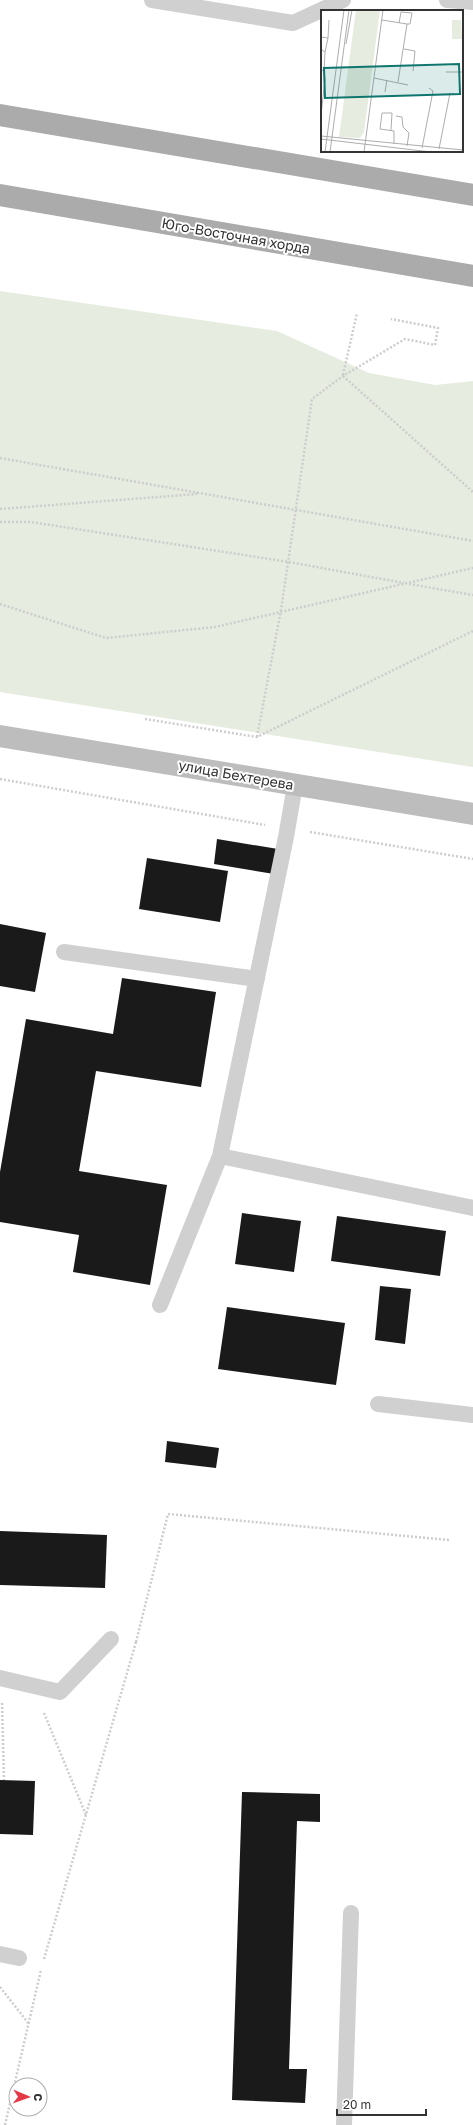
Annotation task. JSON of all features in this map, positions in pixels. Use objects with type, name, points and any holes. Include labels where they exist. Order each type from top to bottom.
[{"type":"main road","points":[[0,115],[473,195]]},
{"type":"main road","name":"Юго-Восточная хорда","points":[[0,195],[473,276]]},
{"type":"street","name":"улица Бехтерева","points":[[0,736],[473,814]]},
{"type":"lane","points":[[152,0],[293,23],[321,10]]},
{"type":"lane","points":[[322,10],[344,0]]},
{"type":"lane","points":[[447,0],[473,2]]},
{"type":"lane","points":[[160,1305],[220,1156],[295,785]]},
{"type":"lane","points":[[64,952],[257,979]]},
{"type":"lane","points":[[220,1156],[473,1208]]},
{"type":"lane","points":[[378,1404],[473,1415]]},
{"type":"lane","points":[[1,1678],[60,1692],[111,1639]]},
{"type":"lane","points":[[344,2125],[351,1913]]},
{"type":"lane","points":[[0,1954],[20,1958]]},
{"type":"path","points":[[343,376],[357,313]]},
{"type":"path","points":[[257,737],[289,562],[312,399],[343,376],[405,339],[435,345],[438,328],[390,319]]},
{"type":"path","points":[[343,376],[473,492]]},
{"type":"path","points":[[0,458],[473,541]]},
{"type":"path","points":[[0,509],[201,493]]},
{"type":"path","points":[[0,522],[31,522],[289,562],[473,595]]},
{"type":"path","points":[[0,604],[106,638],[215,627],[281,610],[407,584],[473,568]]},
{"type":"path","points":[[145,719],[257,737],[473,631]]},
{"type":"path","points":[[0,779],[287,829],[473,859]]},
{"type":"path","points":[[43,1961],[136,1642],[168,1514],[449,1540]]},
{"type":"path","points":[[111,1639],[136,1642]]},
{"type":"path","points":[[1,1678],[4,1780]]},
{"type":"path","points":[[34,1686],[86,1815]]},
{"type":"path","points":[[4,2125],[42,1968]]},
{"type":"path","points":[[0,1987],[29,2024]]},
{"type":"shaded area","points":[[0,291],[277,331],[369,373],[435,385],[473,381],[473,767],[0,692]]},
{"type":"building","points":[[217,839],[278,849],[274,874],[214,864]]},
{"type":"building","points":[[147,858],[228,871],[220,922],[139,909]]},
{"type":"building","points":[[0,924],[46,933],[35,992],[0,986]]},
{"type":"building","points":[[122,978],[216,992],[201,1087],[96,1071],[79,1171],[167,1185],[150,1285],[73,1272],[79,1235],[0,1222],[0,1172],[26,1019],[113,1034]]},
{"type":"building","points":[[242,1213],[301,1221],[294,1272],[235,1264]]},
{"type":"building","points":[[337,1216],[446,1231],[440,1276],[331,1261]]},
{"type":"building","points":[[380,1286],[411,1289],[405,1344],[375,1340]]},
{"type":"building","points":[[227,1307],[345,1323],[336,1385],[218,1369]]},
{"type":"building","points":[[167,1441],[219,1448],[216,1468],[165,1462]]},
{"type":"building","points":[[0,1531],[107,1535],[105,1588],[0,1585]]},
{"type":"building","points":[[0,1780],[35,1781],[33,1835],[0,1834]]},
{"type":"building","points":[[242,1792],[320,1794],[320,1822],[297,1821],[289,2069],[307,2069],[305,2103],[232,2100]]}]
